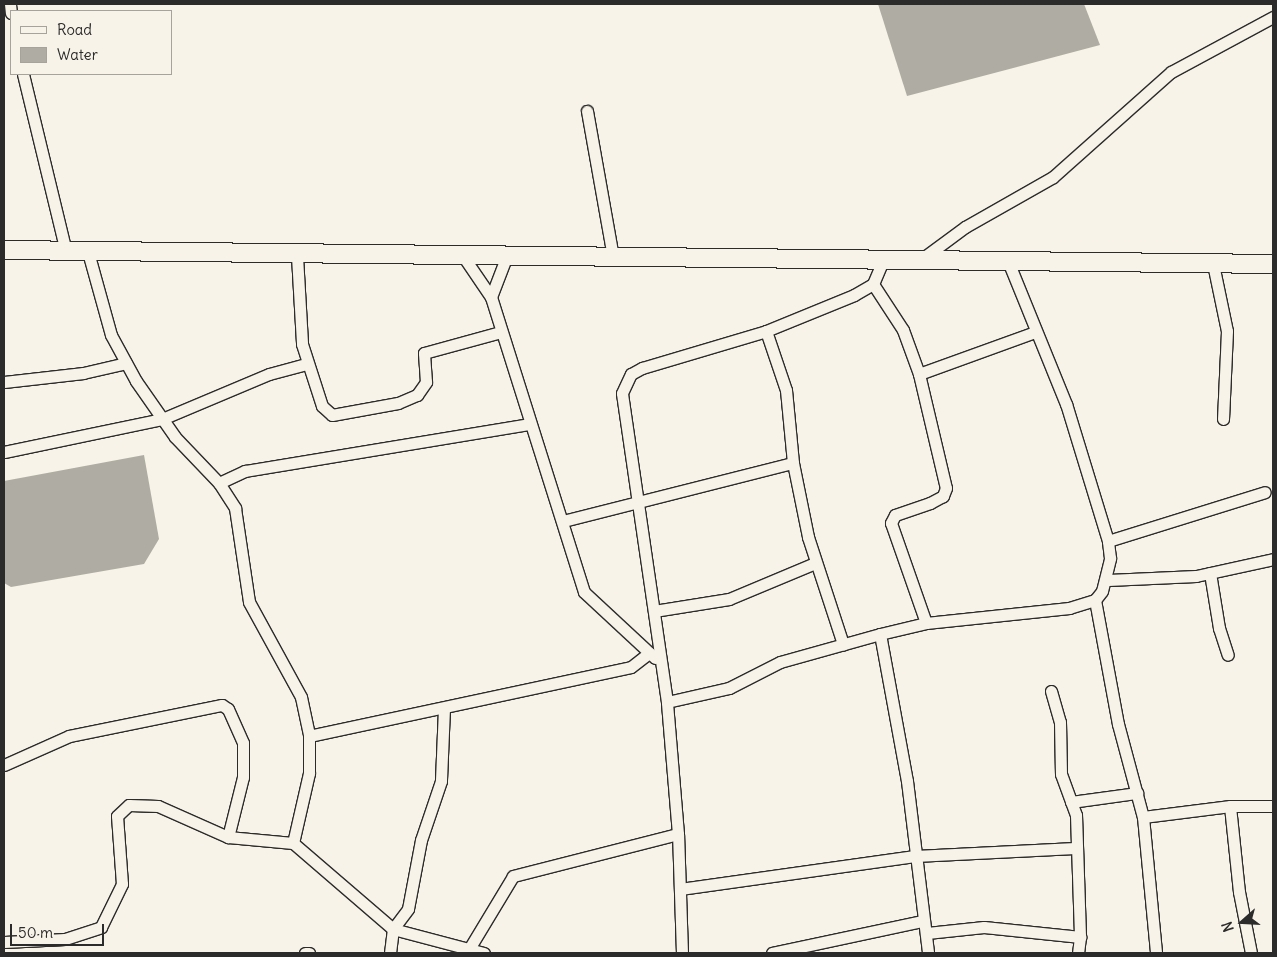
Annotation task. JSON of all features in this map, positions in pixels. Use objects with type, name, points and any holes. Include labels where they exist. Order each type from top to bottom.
[{"type":"main road","points":[[4,250],[297,256],[613,257],[1273,264]]},
{"type":"street","points":[[919,260],[965,227],[1053,177],[1171,72],[1273,18]]},
{"type":"street","points":[[24,75],[66,252]]},
{"type":"street","points":[[587,111],[613,257]]},
{"type":"street","points":[[88,252],[101,305],[126,363],[162,419],[219,482],[235,508],[249,602],[301,698],[309,736],[309,773],[293,843]]},
{"type":"street","points":[[297,256],[300,331],[307,364],[322,406],[332,415],[340,415],[418,395],[426,382],[424,353],[501,332]]},
{"type":"street","points":[[463,256],[491,297],[529,424],[563,521],[584,592],[661,663]]},
{"type":"street","points":[[491,297],[506,258]]},
{"type":"street","points":[[682,953],[678,834],[667,702],[622,404],[622,392],[631,374],[766,331],[873,284],[883,260]]},
{"type":"street","points":[[667,702],[729,688],[780,662],[926,623],[1069,608],[1095,600],[1108,580],[1108,541],[1066,404],[1035,332],[1008,261]]},
{"type":"street","points":[[1213,264],[1227,331],[1223,419]]},
{"type":"street","points":[[873,284],[903,330],[919,374],[946,488],[943,496],[930,503],[895,515],[891,523],[926,623]]},
{"type":"street","points":[[766,331],[788,400],[792,463],[815,563],[843,644]]},
{"type":"street","points":[[919,374],[1035,332]]},
{"type":"street","points":[[4,382],[83,373],[126,363]]},
{"type":"street","points":[[4,452],[162,419],[269,374],[307,364]]},
{"type":"street","points":[[219,482],[245,471],[529,424]]},
{"type":"street","points":[[563,521],[637,504],[755,470],[792,463]]},
{"type":"street","points":[[1108,541],[1266,492]]},
{"type":"street","points":[[1108,580],[1210,573],[1273,559]]},
{"type":"street","points":[[654,611],[729,599],[815,563]]},
{"type":"street","points":[[1210,573],[1219,628],[1228,655]]},
{"type":"street","points":[[1095,600],[1118,724],[1143,817],[1156,953]]},
{"type":"street","points":[[880,634],[907,781],[928,953]]},
{"type":"street","points":[[309,736],[631,667],[649,653]]},
{"type":"street","points":[[1051,691],[1060,722],[1061,774],[1076,815],[1075,848],[1081,900],[1078,953]]},
{"type":"street","points":[[4,765],[54,740],[222,705],[228,709],[244,744],[243,777],[228,837]]},
{"type":"street","points":[[390,953],[393,929],[408,909],[421,840],[441,781],[444,708]]},
{"type":"street","points":[[1071,802],[1137,793]]},
{"type":"street","points":[[4,942],[65,939],[101,927],[122,884],[117,816],[130,805],[158,806],[228,837],[293,843],[393,929],[484,953]]},
{"type":"street","points":[[1143,817],[1230,806],[1273,806]]},
{"type":"street","points":[[1230,806],[1239,892],[1251,953]]},
{"type":"street","points":[[469,949],[512,876],[678,834]]},
{"type":"street","points":[[680,889],[915,856],[1075,848]]},
{"type":"street","points":[[772,953],[923,922]]},
{"type":"street","points":[[927,933],[984,927],[1080,937]]},
{"type":"water","points":[[878,4],[1084,4],[1100,45],[907,96]]},
{"type":"water","points":[[144,455],[159,539],[144,564],[11,587],[4,583],[4,481]]}]
